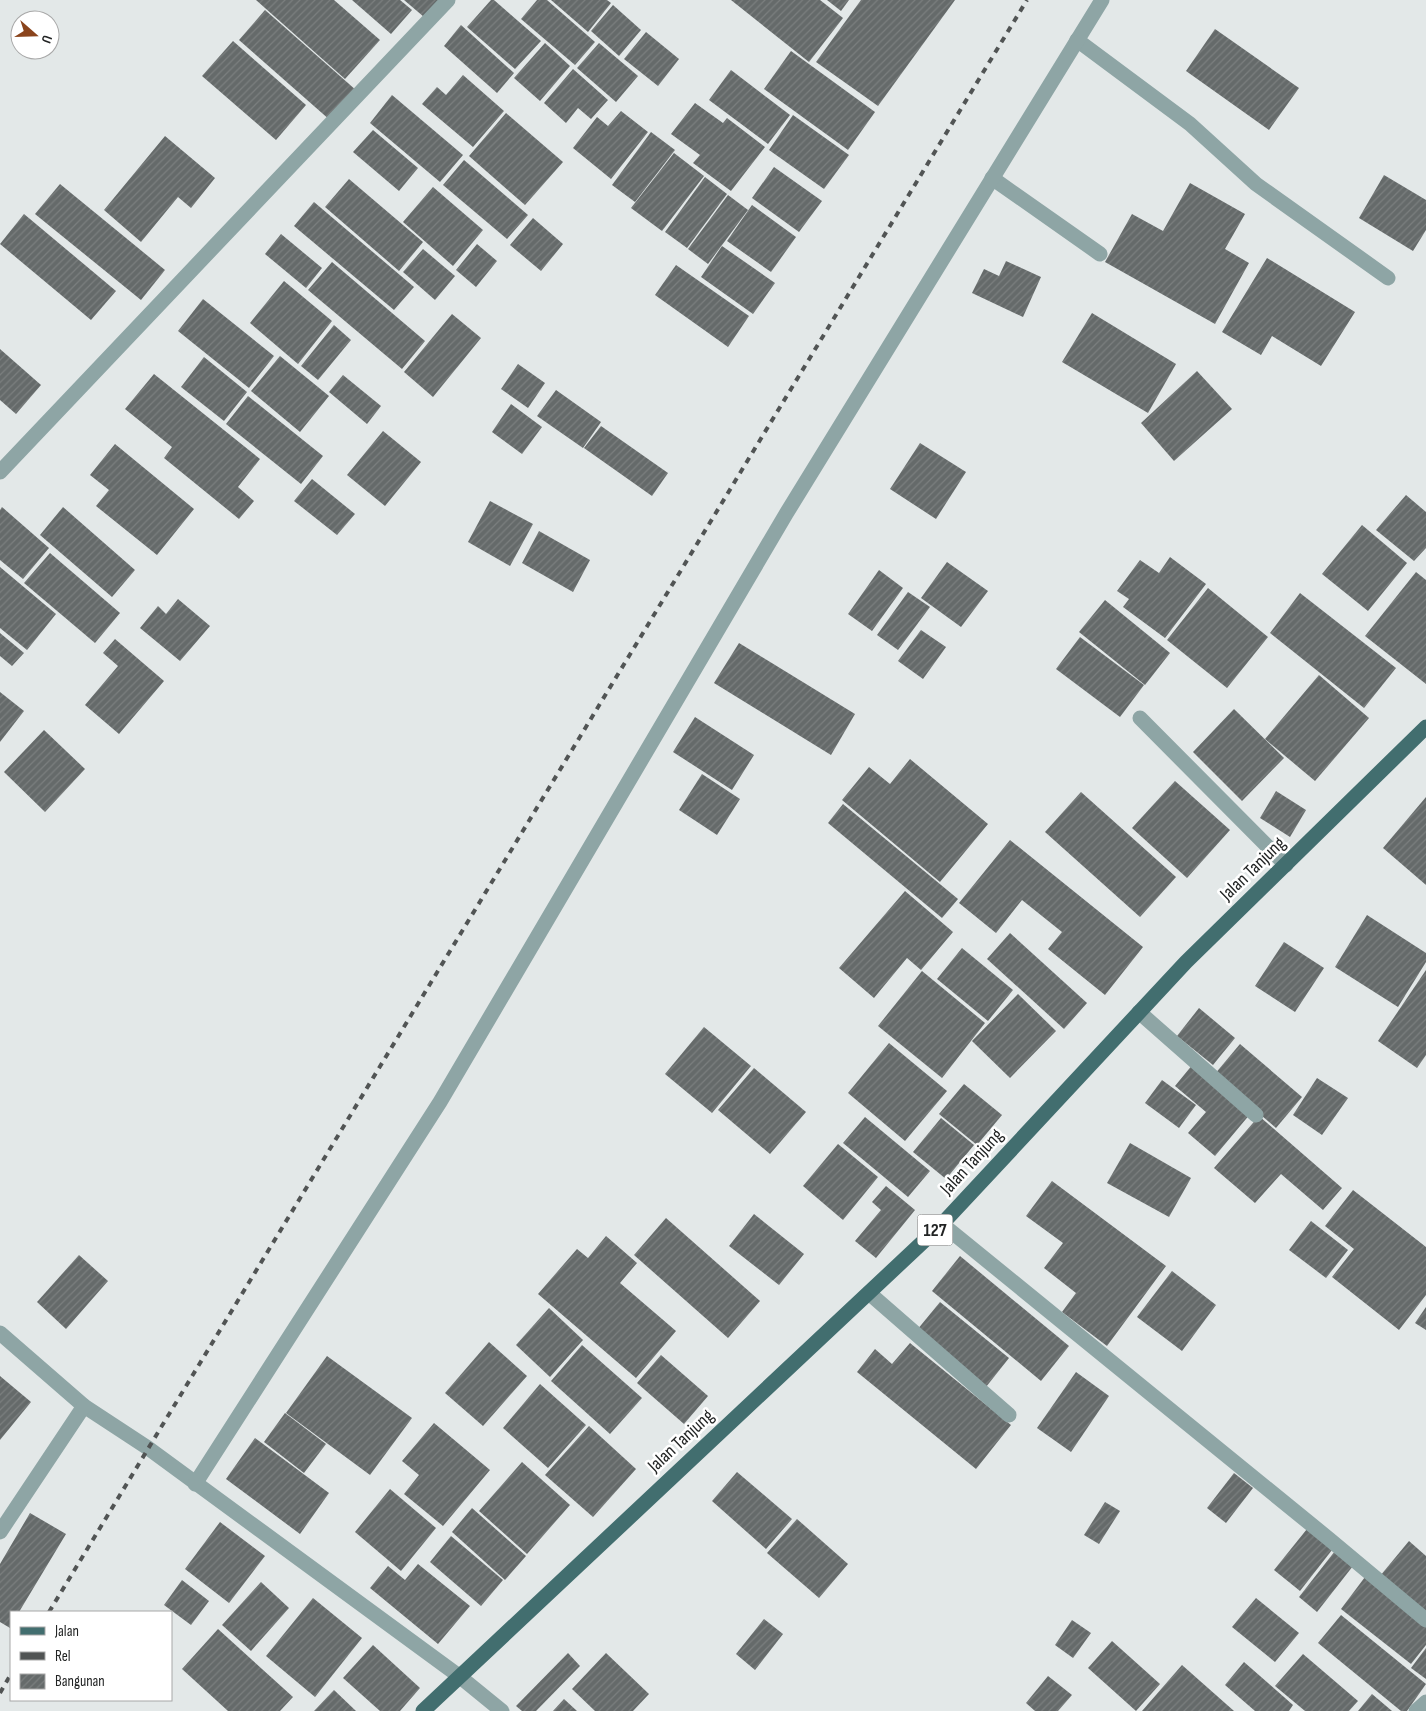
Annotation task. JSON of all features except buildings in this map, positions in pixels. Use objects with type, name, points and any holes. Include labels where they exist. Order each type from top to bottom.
[{"type":"main road","name":"Jalan Tanjung","points":[[424,1711],[459,1676],[942,1224],[1186,962],[1426,727]]},
{"type":"street","points":[[0,472],[448,0]]},
{"type":"street","points":[[194,1484],[440,1102],[786,514],[1102,0]]},
{"type":"street","points":[[1077,40],[1190,124],[1256,184],[1388,278]]},
{"type":"street","points":[[992,178],[1100,254]]},
{"type":"street","points":[[1140,718],[1286,865]]},
{"type":"street","points":[[1140,1012],[1256,1115]]},
{"type":"street","points":[[942,1224],[1426,1620]]},
{"type":"street","points":[[869,1293],[1008,1415]]},
{"type":"street","points":[[0,1333],[84,1406],[148,1448],[194,1484],[459,1676],[502,1711]]},
{"type":"street","points":[[0,1532],[84,1406]]},
{"type":"street","points":[[1416,1711],[1426,1702]]},
{"type":"railway","points":[[50,1611],[1027,0]]},
{"type":"railway","points":[[0,1693],[10,1676]]}]
